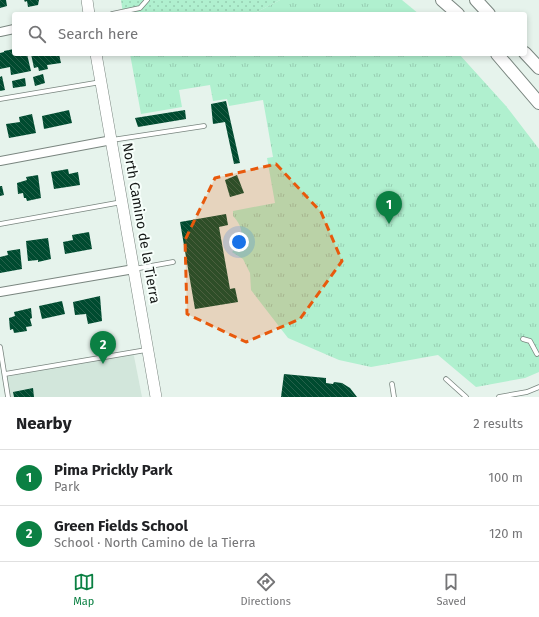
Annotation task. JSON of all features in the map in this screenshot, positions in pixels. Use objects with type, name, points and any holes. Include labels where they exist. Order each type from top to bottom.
[{"type":"main road","points":[[442,0],[456,12]]},
{"type":"main road","points":[[476,0],[488,12]]},
{"type":"main road","points":[[527,55],[539,68]]},
{"type":"main road","points":[[499,56],[539,103]]},
{"type":"street","points":[[87,0],[89,12]]},
{"type":"street","points":[[0,32],[12,29]]},
{"type":"street","name":"North Camino de la Tierra","points":[[96,56],[156,397]]},
{"type":"street","points":[[0,161],[112,140]]},
{"type":"street","points":[[0,292],[134,269]]},
{"type":"lane","points":[[121,12],[140,8],[147,0]]},
{"type":"lane","points":[[0,99],[101,82]]},
{"type":"lane","points":[[112,140],[204,126]]},
{"type":"lane","points":[[0,224],[122,202]]},
{"type":"lane","points":[[134,269],[173,262]]},
{"type":"lane","points":[[523,339],[530,341],[537,354]]},
{"type":"lane","points":[[0,347],[8,397]]},
{"type":"lane","points":[[5,374],[148,350]]},
{"type":"lane","points":[[446,379],[466,397]]},
{"type":"lane","points":[[392,384],[394,397]]},
{"type":"lane","points":[[499,397],[527,392],[539,387]]},
{"type":"highlighted area","points":[[276,164],[321,212],[342,261],[300,319],[246,342],[187,314],[185,240],[215,178]]},
{"type":"shaded area","points":[[133,351],[142,397],[9,397],[6,377]]},
{"type":"green space","points":[[121,0],[280,0],[257,12],[123,12]]},
{"type":"green space","points":[[280,0],[402,0],[417,12],[257,12]]},
{"type":"green space","points":[[130,56],[461,56],[506,106],[539,149],[539,372],[525,378],[476,387],[438,355],[371,367],[339,360],[288,338],[251,290],[250,273],[243,259],[232,252],[239,244],[242,235],[240,225],[233,216],[233,211],[275,203],[267,158],[273,157],[263,100],[229,106],[227,99],[213,101],[210,85],[179,90],[182,107],[141,114]]},
{"type":"building","points":[[0,0],[6,0],[7,6],[0,8]]},
{"type":"building","points":[[24,0],[39,0],[38,5],[28,7],[27,1],[25,2]]},
{"type":"building","points":[[12,49],[12,56],[27,56],[31,71],[11,75],[10,67],[0,69],[0,53]]},
{"type":"building","points":[[31,56],[59,56],[61,63],[47,65],[48,69],[39,71],[38,67],[34,68]]},
{"type":"building","points":[[43,74],[45,83],[35,86],[33,77]]},
{"type":"building","points":[[2,76],[5,90],[0,91],[0,77]]},
{"type":"building","points":[[25,78],[26,86],[13,88],[12,81]]},
{"type":"building","points":[[226,101],[240,163],[234,164],[225,122],[213,124],[211,104]]},
{"type":"building","points":[[69,110],[72,123],[44,129],[42,116]]},
{"type":"building","points":[[185,110],[186,119],[138,127],[135,118]]},
{"type":"building","points":[[32,114],[36,133],[9,138],[6,124],[20,122],[19,117]]},
{"type":"building","points":[[68,169],[69,174],[78,172],[80,185],[54,189],[51,172]]},
{"type":"building","points":[[38,175],[41,198],[27,201],[26,198],[24,198],[23,193],[18,194],[17,183],[27,180],[26,177]]},
{"type":"building","points":[[237,175],[244,193],[230,197],[225,180]]},
{"type":"building","points":[[0,186],[2,186],[4,195],[0,196]]},
{"type":"building","points":[[226,214],[228,225],[219,227],[230,289],[235,288],[238,302],[195,309],[180,222]]},
{"type":"building","points":[[89,232],[92,249],[65,254],[63,242],[73,240],[72,235]]},
{"type":"building","points":[[48,238],[51,259],[38,262],[38,260],[28,261],[26,241]]},
{"type":"building","points":[[20,249],[22,269],[0,273],[0,257],[8,255],[7,251]]},
{"type":"building","points":[[100,296],[102,321],[88,324],[86,314],[75,315],[73,302]]},
{"type":"building","points":[[62,301],[65,314],[42,319],[39,306]]},
{"type":"building","points":[[31,308],[32,318],[30,319],[32,326],[26,327],[27,331],[14,333],[13,329],[10,330],[9,318],[15,316],[14,312]]},
{"type":"building","points":[[284,374],[326,378],[326,383],[342,383],[350,388],[357,397],[281,397]]},
{"type":"building","points":[[33,388],[34,397],[14,397],[13,392]]},
{"type":"place","name":"Pima Prickly Park","points":[[389,224]]},
{"type":"place","name":"Green Fields School","points":[[103,364]]}]
